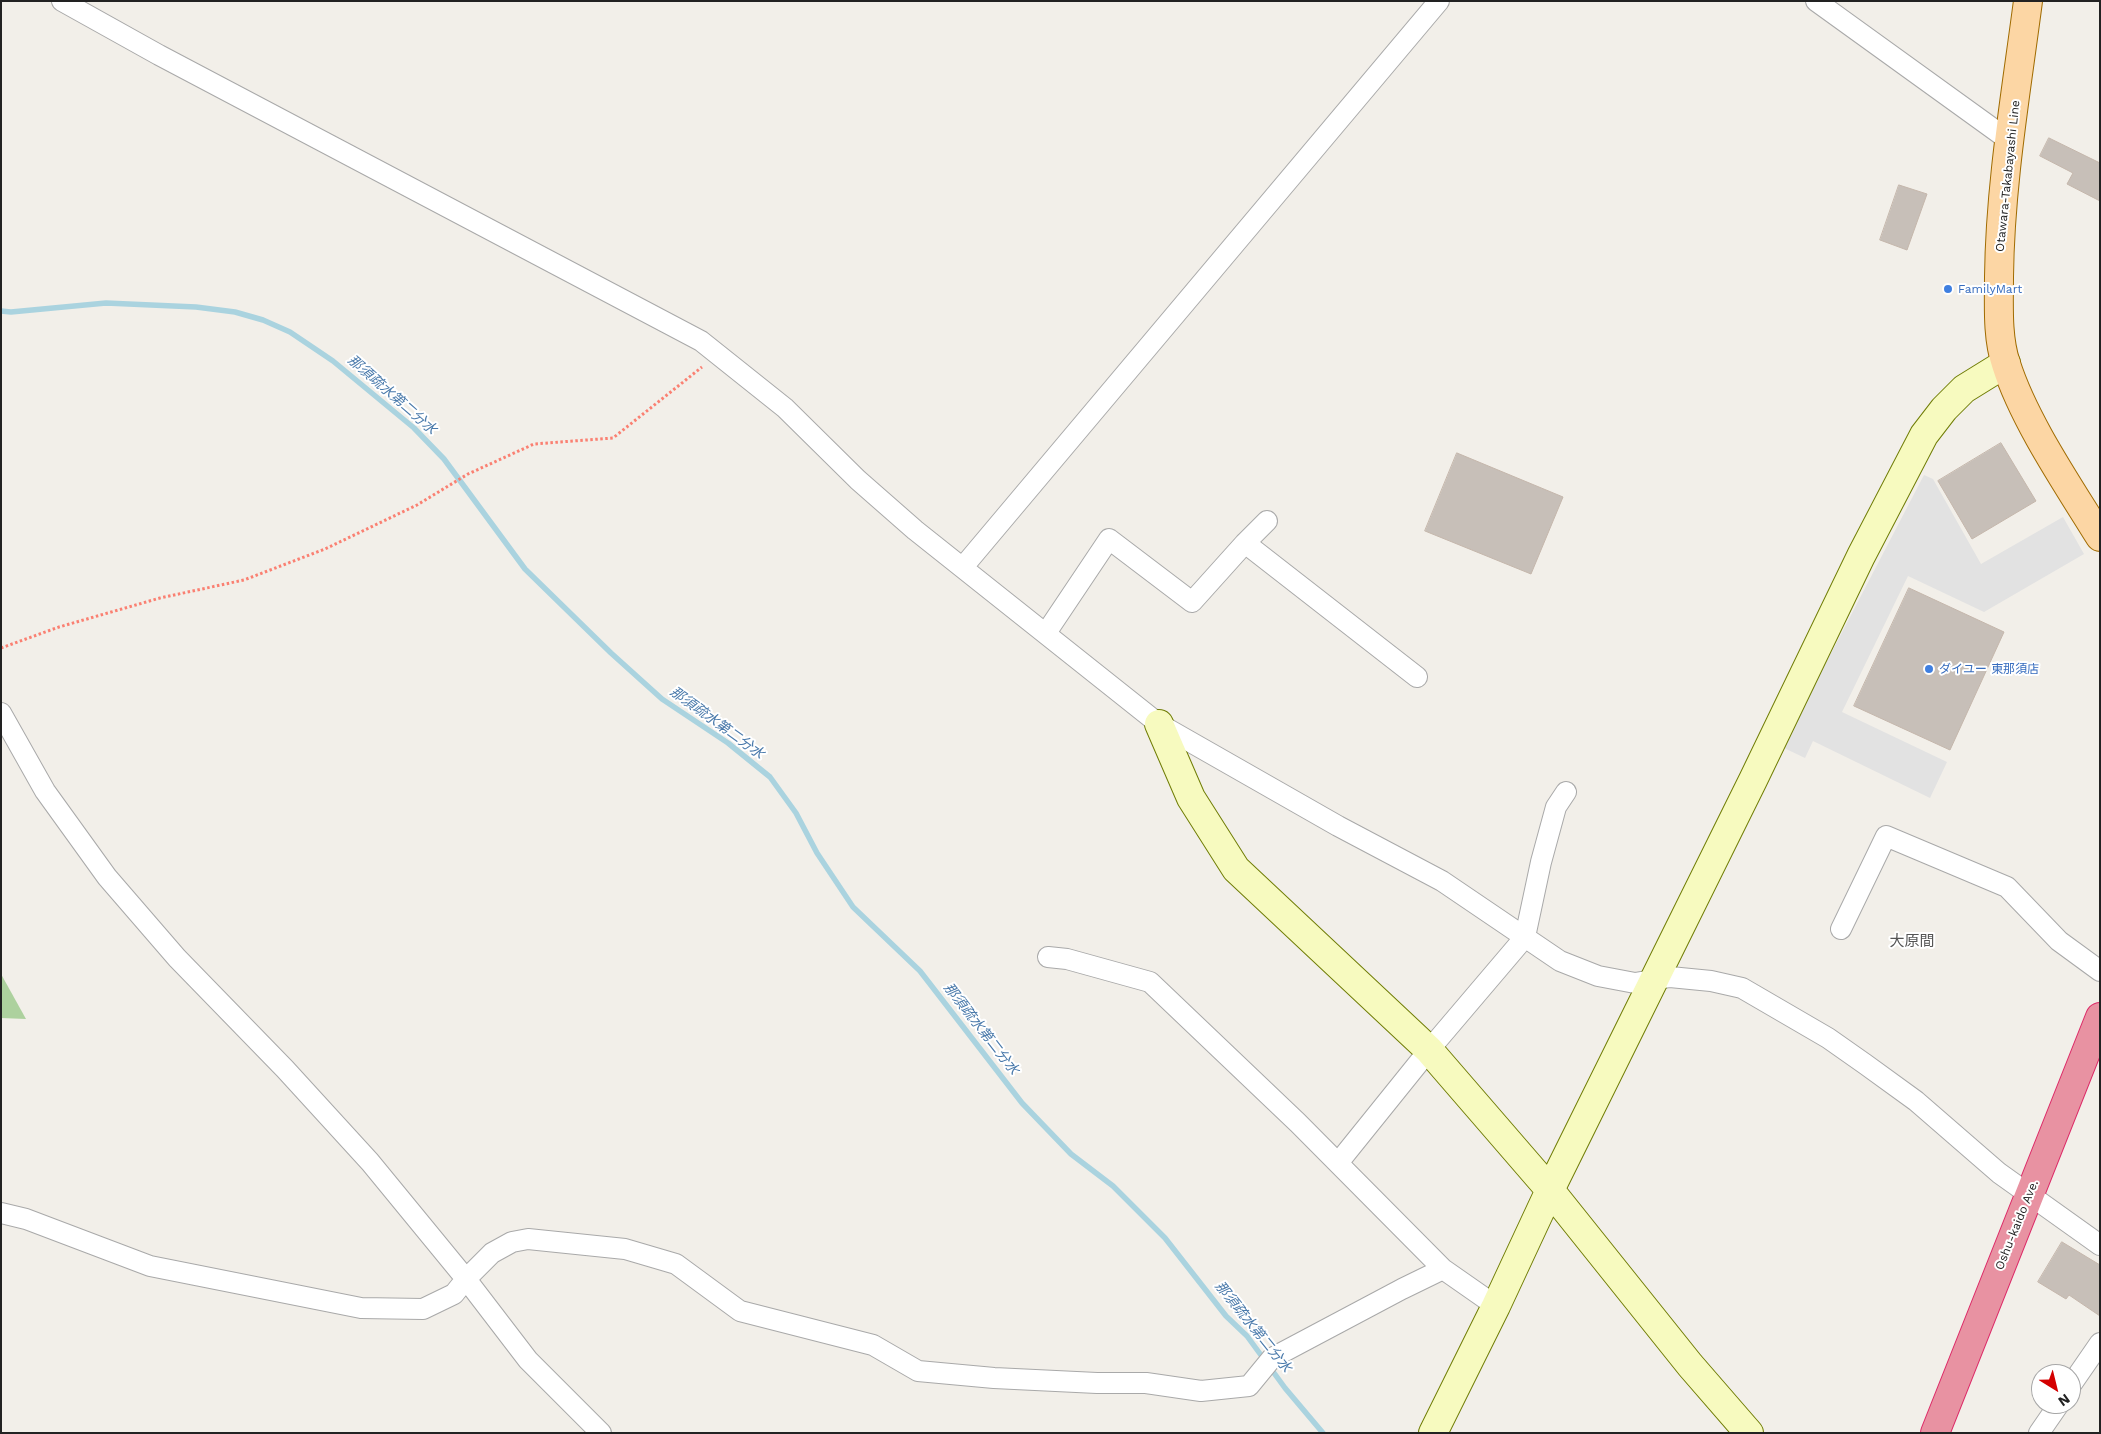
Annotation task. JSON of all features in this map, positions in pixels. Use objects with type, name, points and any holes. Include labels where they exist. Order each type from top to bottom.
[{"type":"highway","name":"Oshu-kaido Ave.","points":[[1935,1433],[2100,1017]]},
{"type":"main road","name":"Otawara-Takabayashi Line","points":[[2028,1],[2002,208],[1999,256],[1999,304],[2006,362],[2018,393],[2039,434],[2100,537]]},
{"type":"street","points":[[62,1],[158,54],[701,341],[786,408],[858,480],[915,530],[1159,724],[1338,826],[1442,881],[1560,961],[1598,976],[1635,983],[1654,979],[1678,978],[1742,988],[1828,1038],[1865,1064],[1916,1101],[1999,1173],[2100,1246]]},
{"type":"street","points":[[962,567],[1439,1]]},
{"type":"street","points":[[1816,1],[2010,141]]},
{"type":"street","points":[[1434,1433],[1550,1190],[1753,780],[1861,556],[1924,435],[1944,409],[1964,388],[2006,362]]},
{"type":"street","points":[[1046,633],[1109,539],[1192,602],[1267,521]]},
{"type":"street","points":[[1245,543],[1417,677]]},
{"type":"street","points":[[1,713],[45,791],[107,877],[177,958],[285,1069],[370,1162],[466,1279],[528,1360],[601,1433]]},
{"type":"street","points":[[1159,724],[1191,798],[1236,869],[1428,1050],[1550,1190],[1690,1365],[1750,1433]]},
{"type":"street","points":[[1338,1163],[1428,1050],[1525,937],[1541,862],[1556,807],[1566,792]]},
{"type":"street","points":[[1841,929],[1886,836],[2007,888],[2059,941],[2100,971]]},
{"type":"street","points":[[1048,957],[1067,959],[1150,982],[1338,1163],[1443,1269],[1496,1306]]},
{"type":"street","points":[[1,1213],[26,1220],[150,1266],[361,1308],[423,1309],[454,1294],[492,1253],[512,1242],[528,1238],[625,1249],[676,1264],[740,1311],[872,1346],[918,1370],[994,1378],[1097,1383],[1146,1383],[1201,1391],[1249,1386],[1272,1358],[1402,1288],[1443,1269]]},
{"type":"street","points":[[2081,1371],[2100,1343]]},
{"type":"street","points":[[2039,1433],[2051,1414]]},
{"type":"path","points":[[1,648],[59,627],[160,598],[244,580],[325,549],[417,505],[468,474],[534,444],[613,438],[718,355]]},
{"type":"green space","points":[[1,974],[26,1019],[1,1018]]},
{"type":"shaded area","points":[[1924,475],[1933,479],[1981,564],[2063,517],[2084,554],[1984,612],[1908,576],[1842,712],[1947,762],[1930,798],[1813,741],[1805,758],[1784,748],[1814,686]]},
{"type":"building","points":[[2049,138],[2100,163],[2100,201],[2067,184],[2073,173],[2040,156]]},
{"type":"building","points":[[1899,185],[1927,194],[1907,250],[1880,240]]},
{"type":"building","points":[[2001,443],[2036,501],[1972,539],[1938,481]]},
{"type":"building","points":[[1457,453],[1563,497],[1531,574],[1425,531]]},
{"type":"building","name":"ダイユー 東那須店","points":[[1909,588],[2004,632],[1950,750],[1854,706]]},
{"type":"building","points":[[2062,1242],[2100,1265],[2100,1316],[2069,1295],[2066,1299],[2038,1282]]},
{"type":"waterway","name":"那須疏水第二分水","points":[[1,311],[11,312],[106,303],[196,307],[235,312],[263,320],[290,332],[333,361],[414,428],[444,459],[525,569],[611,653],[662,699],[728,743],[770,777],[796,813],[817,853],[853,907],[920,971],[1022,1103],[1071,1154],[1113,1186],[1165,1238],[1226,1316],[1247,1336],[1285,1388],[1323,1433]]},
{"type":"place","name":"FamilyMart","points":[[1948,289]]},
{"type":"place","name":"ダイユー 東那須店","points":[[1929,669]]},
{"type":"district","name":"大原間","points":[[1912,942]]}]
